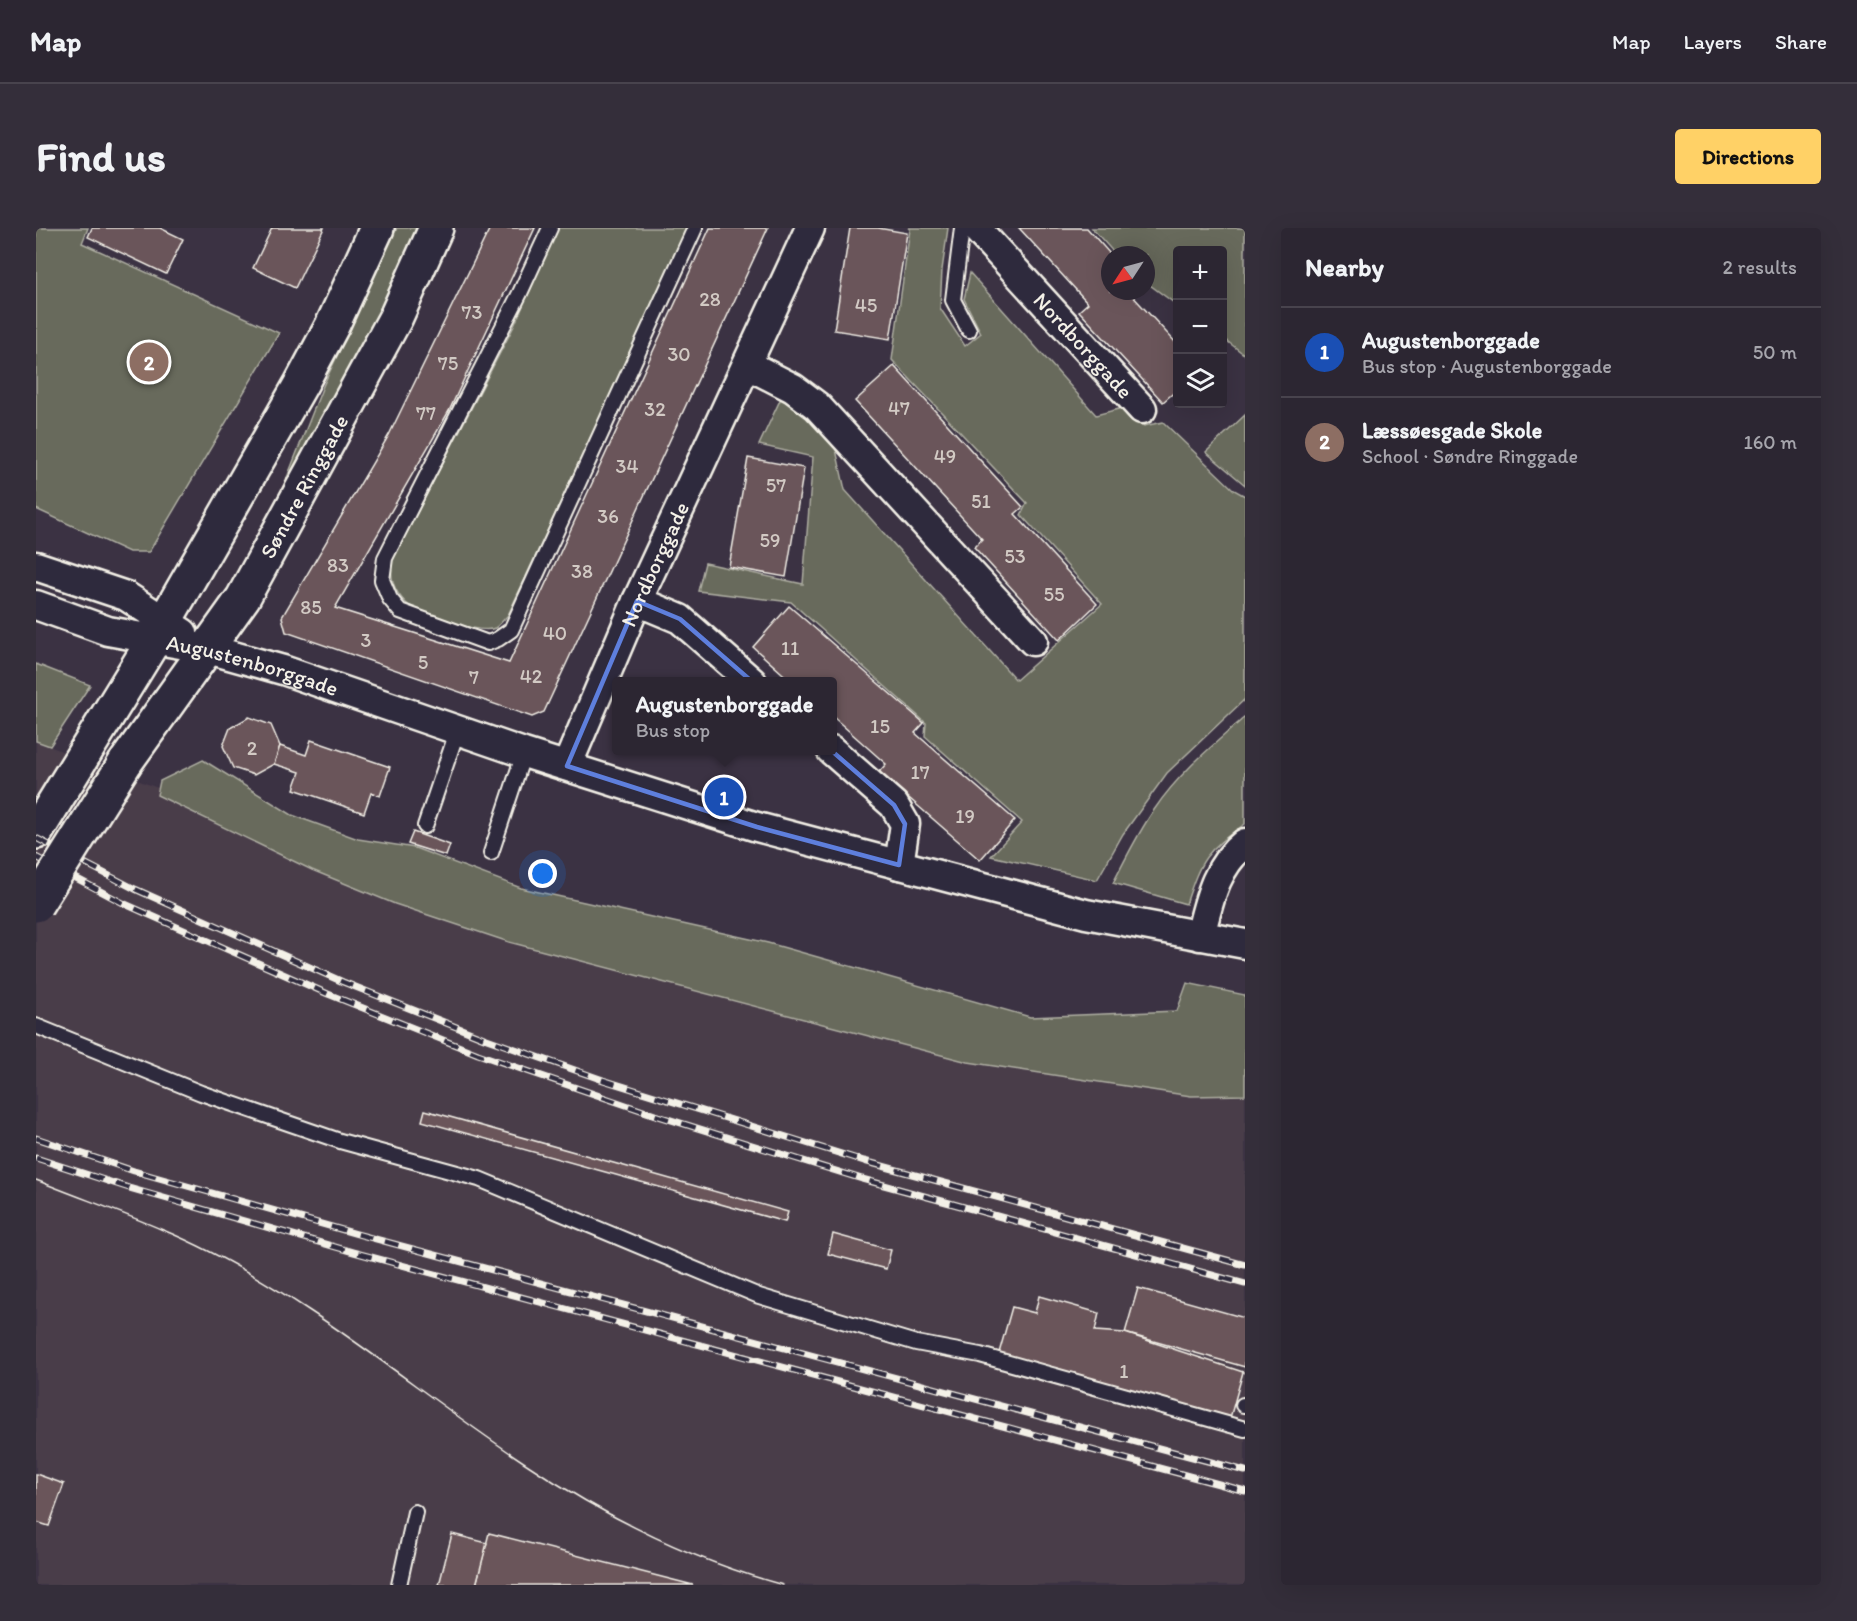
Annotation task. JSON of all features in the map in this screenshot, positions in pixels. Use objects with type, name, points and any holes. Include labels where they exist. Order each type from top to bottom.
[{"type":"main road","points":[[36,832],[111,712],[301,384],[332,326],[377,228]]},
{"type":"main road","name":"Søndre Ringgade","points":[[36,905],[125,763],[243,598],[396,317],[436,228]]},
{"type":"street","name":"Nordborggade","points":[[567,766],[637,601],[810,228]]},
{"type":"street","name":"Nordborggade","points":[[976,228],[1142,409]]},
{"type":"street","points":[[748,364],[793,388],[818,406],[1033,640]]},
{"type":"street","name":"Augustenborggade","points":[[36,566],[126,596],[159,630],[208,649],[283,670],[524,753],[757,827],[1086,914],[1245,944]]},
{"type":"street","points":[[637,601],[680,619],[747,677]]},
{"type":"street","points":[[36,605],[108,631],[159,630]]},
{"type":"street","points":[[837,755],[894,805],[905,824],[899,865]]},
{"type":"street","points":[[1200,936],[1220,870],[1245,843]]},
{"type":"lane","points":[[550,228],[520,293],[385,558],[382,580],[390,599],[400,611],[488,643],[511,630],[695,228]]},
{"type":"lane","points":[[962,228],[953,300],[969,330]]},
{"type":"lane","points":[[425,826],[458,729]]},
{"type":"lane","points":[[491,853],[524,753]]},
{"type":"lane","points":[[36,1026],[201,1093],[340,1141],[479,1179],[759,1296],[916,1343],[980,1355],[1245,1429]]},
{"type":"lane","points":[[399,1585],[415,1512]]},
{"type":"highlighted area","points":[[637,601],[680,619],[894,805],[905,824],[899,865],[757,827],[567,766]]},
{"type":"shaded area","points":[[36,741],[176,795],[1245,1087],[1245,1585],[36,1585]]},
{"type":"green space","points":[[36,228],[88,228],[82,243],[279,333],[149,552],[129,552],[36,509]]},
{"type":"green space","points":[[397,228],[422,228],[344,390],[268,521],[323,386]]},
{"type":"green space","points":[[558,228],[688,228],[508,615],[495,628],[464,626],[435,617],[406,603],[393,584],[392,561],[514,326]]},
{"type":"green space","points":[[908,228],[948,228],[940,308],[965,346],[981,333],[964,299],[970,273],[1096,415],[1126,407],[1144,426],[1163,422],[1234,490],[1245,496],[1245,699],[1167,773],[1123,834],[1097,880],[991,856],[1022,822],[925,736],[926,723],[791,602],[698,591],[705,563],[803,584],[813,457],[759,445],[782,396],[833,436],[845,490],[1016,680],[1102,604],[1021,515],[1027,503],[892,360],[910,229]]},
{"type":"green space","points":[[1092,228],[1245,228],[1245,355],[1227,341],[1227,246],[1173,246],[1173,302],[1155,289],[1155,246],[1108,246]]},
{"type":"green space","points":[[1245,415],[1245,485],[1206,452]]},
{"type":"green space","points":[[36,664],[90,685],[50,746],[36,741]]},
{"type":"green space","points":[[1245,717],[1245,824],[1206,857],[1186,904],[1113,883],[1132,846],[1163,797],[1196,760]]},
{"type":"green space","points":[[203,760],[292,815],[358,839],[415,848],[521,888],[768,943],[1030,1017],[1177,1011],[1187,983],[1245,995],[1245,1095],[1191,1096],[968,1062],[509,942],[395,904],[312,870],[157,795],[160,781]]},
{"type":"building","points":[[92,228],[160,228],[183,239],[166,274],[88,237]]},
{"type":"building","points":[[272,228],[324,228],[295,288],[253,268]]},
{"type":"building","points":[[490,228],[535,228],[449,411],[335,608],[509,663],[710,228],[768,228],[544,712],[532,717],[286,632],[282,617],[389,435]]},
{"type":"building","points":[[850,228],[878,228],[907,233],[890,339],[834,330]]},
{"type":"building","points":[[1019,228],[1087,228],[1103,246],[1101,246],[1101,300],[1136,300],[1173,340],[1173,393],[1163,402],[1079,311],[1088,303]]},
{"type":"building","points":[[894,366],[1023,507],[1015,514],[1097,604],[1059,640],[974,547],[982,539],[855,401]]},
{"type":"building","points":[[748,458],[804,468],[786,577],[729,567]]},
{"type":"building","points":[[789,606],[924,723],[915,733],[1015,820],[980,860],[879,772],[886,764],[837,720],[837,677],[786,677],[753,647]]},
{"type":"building","points":[[249,717],[271,725],[280,746],[274,764],[254,775],[233,768],[223,746],[230,728]]},
{"type":"building","points":[[311,740],[390,767],[380,796],[371,793],[364,813],[294,789],[300,772],[274,764],[280,746],[306,755]]},
{"type":"building","points":[[413,832],[450,845],[446,856],[408,844]]},
{"type":"building","points":[[425,1110],[788,1212],[785,1222],[422,1121]]},
{"type":"building","points":[[833,1234],[891,1250],[886,1269],[828,1254]]},
{"type":"building","points":[[1138,1288],[1245,1318],[1245,1367],[1125,1333]]},
{"type":"building","points":[[1039,1296],[1099,1313],[1095,1331],[1125,1333],[1243,1372],[1230,1418],[999,1353],[1012,1307],[1035,1313]]},
{"type":"building","points":[[36,1474],[64,1484],[49,1526],[36,1522]]},
{"type":"building","points":[[489,1533],[693,1585],[476,1585]]},
{"type":"building","points":[[452,1534],[487,1543],[476,1585],[439,1585]]},
{"type":"tram line","points":[[36,1180],[182,1238],[257,1278],[337,1329],[525,1463],[617,1518],[649,1535],[715,1563],[783,1585]]},
{"type":"railway","points":[[36,838],[135,889],[343,982],[484,1038],[603,1080],[864,1161],[1245,1265]]},
{"type":"railway","points":[[36,857],[125,904],[328,994],[478,1054],[655,1115],[862,1179],[1245,1284]]},
{"type":"railway","points":[[36,1138],[134,1171],[357,1234],[1245,1471]]},
{"type":"railway","points":[[36,1158],[129,1188],[353,1252],[1245,1491]]},
{"type":"place","name":"Læssøesgade Skole","points":[[149,362]]},
{"type":"place","name":"Augustenborggade","points":[[724,797]]}]
